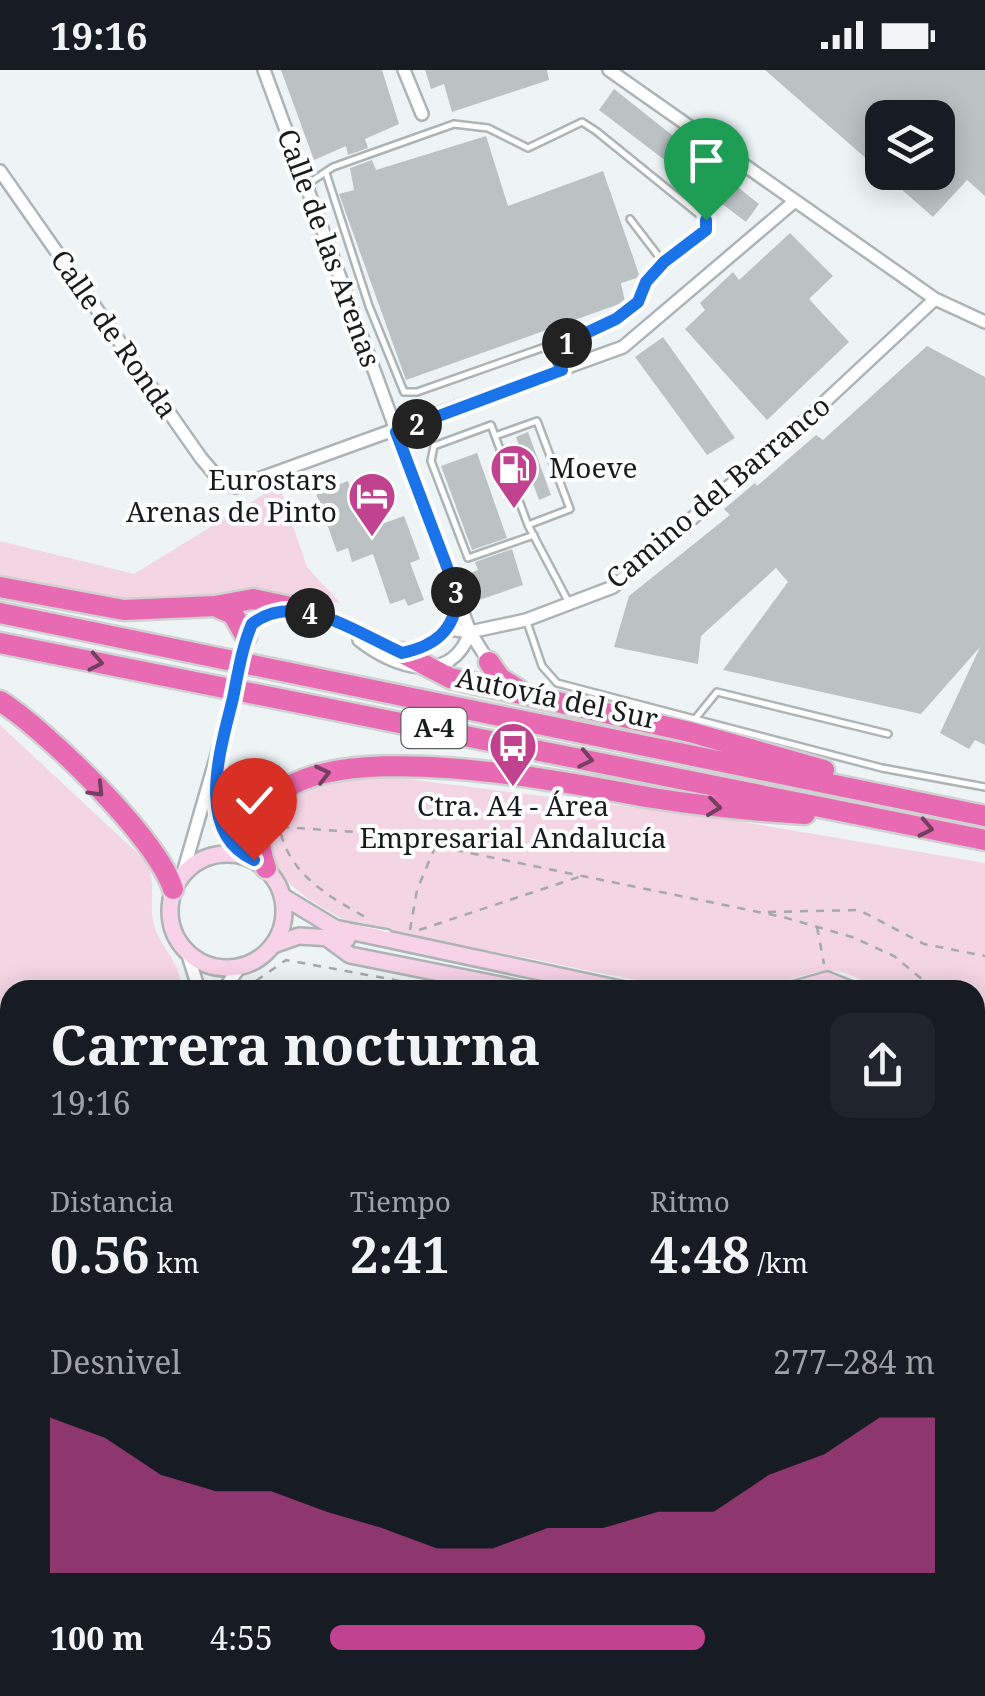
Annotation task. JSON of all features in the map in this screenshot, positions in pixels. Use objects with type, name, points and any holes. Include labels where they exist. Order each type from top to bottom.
[{"type":"highway","points":[[0,587],[124,610],[215,606],[253,598],[300,610]]},
{"type":"highway","points":[[0,601],[70,617],[118,637]]},
{"type":"highway","points":[[215,606],[232,614],[246,636]]},
{"type":"highway","name":"Autovía del Sur","points":[[0,613],[985,816]]},
{"type":"highway","name":"Autovía del Sur","points":[[0,644],[985,840]]},
{"type":"highway","points":[[402,653],[450,678],[817,767],[876,793]]},
{"type":"highway","points":[[489,662],[510,685],[530,695]]},
{"type":"highway","points":[[0,701],[46,738],[178,881]]},
{"type":"highway","points":[[266,868],[257,838],[269,823],[282,791],[317,774],[360,767],[420,766],[722,808],[867,816]]},
{"type":"main road","points":[[477,980],[350,954],[334,934],[282,896],[266,868],[241,855],[210,855],[178,881],[172,929],[187,952],[206,964],[240,967],[272,945],[299,936],[334,934],[401,935],[584,980]]},
{"type":"main road","points":[[272,945],[283,922],[282,896]]},
{"type":"main road","points":[[334,934],[542,980]]},
{"type":"street","name":"Calle de las Arenas","points":[[264,70],[470,632],[489,662]]},
{"type":"street","points":[[404,70],[422,114]]},
{"type":"street","points":[[609,70],[935,299],[985,322]]},
{"type":"street","name":"Calle de Ronda","points":[[0,171],[223,484],[236,487],[396,432]]},
{"type":"street","points":[[396,432],[623,347],[796,200]]},
{"type":"street","name":"Camino del Barranco","points":[[470,632],[526,620],[613,587],[802,424],[935,299]]},
{"type":"street","points":[[178,881],[217,768],[252,624],[264,614],[300,610],[402,653],[435,643],[448,629],[458,596]]},
{"type":"street","points":[[348,630],[390,660],[426,668],[456,657],[470,632],[448,629]]},
{"type":"street","points":[[217,768],[216,794],[222,822],[241,855]]},
{"type":"street","points":[[187,952],[196,980]]},
{"type":"street","points":[[230,980],[240,967]]},
{"type":"lane","points":[[306,185],[332,166],[454,124],[488,128],[528,148],[582,122],[706,220],[706,230],[664,262],[646,282],[638,302],[616,319],[552,349],[542,348],[417,392],[404,392],[369,306],[326,173]]},
{"type":"lane","points":[[630,220],[664,262]]},
{"type":"lane","points":[[552,349],[562,370]]},
{"type":"lane","points":[[495,436],[537,421],[570,509],[528,525]]},
{"type":"lane","points":[[534,536],[468,558],[431,460],[434,446],[490,425],[528,525],[534,536],[570,604]]},
{"type":"lane","points":[[410,468],[431,460]]},
{"type":"lane","points":[[436,538],[457,529]]},
{"type":"lane","points":[[526,620],[542,666],[557,682],[882,768],[985,786]]},
{"type":"lane","points":[[695,719],[717,692],[888,734]]},
{"type":"path","points":[[269,823],[341,828],[762,912],[894,956],[923,980]]},
{"type":"path","points":[[269,823],[304,876],[332,899],[383,924]]},
{"type":"path","points":[[401,935],[436,846]]},
{"type":"path","points":[[401,935],[583,876]]},
{"type":"path","points":[[762,912],[859,910],[924,944],[985,956]]},
{"type":"path","points":[[816,927],[828,980]]},
{"type":"path","points":[[257,980],[286,960],[395,980]]},
{"type":"path","points":[[400,980],[404,965]]},
{"type":"shaded area","points":[[279,485],[307,567],[340,603],[231,594],[131,604],[0,578],[0,541],[134,574]]},
{"type":"shaded area","points":[[0,725],[147,862],[154,925],[181,980],[0,980]]},
{"type":"shaded area","points":[[391,777],[719,818],[985,863],[985,980],[858,980],[841,972],[825,971],[788,980],[636,980],[365,929],[305,896],[279,872],[272,858],[269,843],[275,811],[319,783]]},
{"type":"building","points":[[281,70],[382,70],[399,124],[365,139],[368,148],[348,155],[346,146],[314,160]]},
{"type":"building","points":[[425,70],[547,70],[549,80],[452,112],[444,84],[431,89]]},
{"type":"building","points":[[765,70],[985,70],[985,196],[967,180],[933,217],[902,190],[955,190],[955,100],[865,100],[865,158]]},
{"type":"building","points":[[614,89],[759,204],[746,222],[599,110]]},
{"type":"building","points":[[486,136],[508,206],[603,171],[640,277],[621,283],[625,302],[406,380],[339,194],[354,190],[350,168],[372,160],[376,170]]},
{"type":"building","points":[[790,233],[833,276],[809,299],[849,342],[767,420],[685,329],[705,310],[700,303],[733,272],[739,280]]},
{"type":"building","points":[[663,337],[735,438],[707,455],[635,357]]},
{"type":"building","points":[[927,346],[985,377],[985,745],[975,740],[969,749],[940,733],[980,647],[921,714],[723,670],[788,582],[776,568],[701,636],[698,664],[614,647],[629,596],[730,515],[724,509],[816,435],[823,440]]},
{"type":"building","points":[[528,432],[551,495],[539,500],[516,437]]},
{"type":"building","points":[[477,453],[507,538],[472,550],[441,466]]},
{"type":"building","name":"Eurostars Arenas de Pinto","points":[[348,481],[365,530],[404,516],[420,559],[410,563],[424,600],[408,606],[405,599],[390,604],[373,554],[352,562],[348,548],[337,552],[316,493]]},
{"type":"building","points":[[512,549],[523,585],[479,600],[470,573],[478,570],[475,562]]},
{"type":"place","name":"Moeve","points":[[514,510]]},
{"type":"place","name":"Eurostars Arenas de Pinto","points":[[372,538]]},
{"type":"place","name":"Ctra. A4 - Área Empresarial Andalucía","points":[[513,788]]},
{"type":"route","points":[[254,860],[241,855],[232,840],[222,822],[216,794],[217,768],[252,624],[271,611],[300,610],[402,653],[435,643],[452,622],[458,596],[396,432],[562,370],[552,349],[588,335],[638,302],[646,282],[664,262],[706,230],[706,220]]}]
